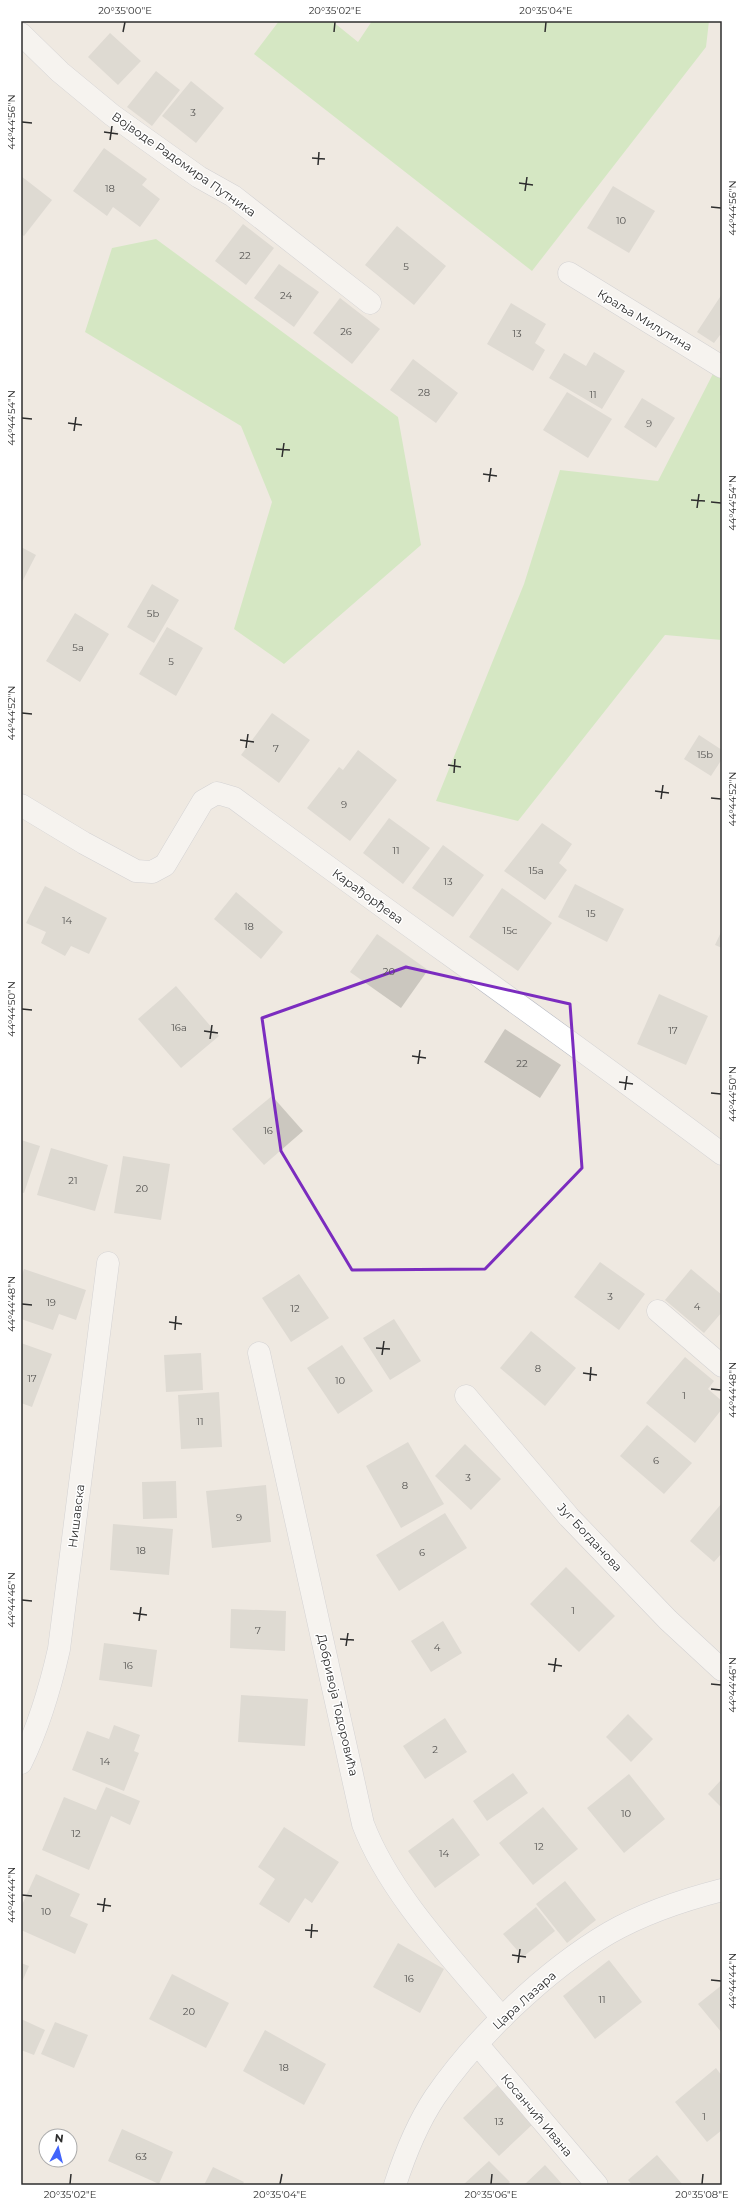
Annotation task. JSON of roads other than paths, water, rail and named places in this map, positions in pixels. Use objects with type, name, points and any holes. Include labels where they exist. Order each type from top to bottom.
[{"type":"street","name":"Војводе Радомира Путника","points":[[21,34],[60,72],[112,115],[199,177],[233,196],[370,303]]},
{"type":"street","name":"Краља Милутина","points":[[569,273],[722,367]]},
{"type":"street","name":"Карађорђева","points":[[21,804],[84,844],[136,871],[152,872],[165,865],[203,801],[217,793],[234,798],[352,886],[598,1061],[722,1154]]},
{"type":"street","name":"Нишавска","points":[[21,1763],[34,1734],[50,1691],[59,1649],[108,1263]]},
{"type":"street","points":[[658,1311],[722,1366]]},
{"type":"street","name":"Добривоја Тодоровића","points":[[259,1353],[366,1830],[373,1849],[389,1878],[502,2018]]},
{"type":"street","name":"Југ Богданова","points":[[466,1396],[570,1517],[668,1620],[722,1670]]},
{"type":"street","name":"Цара Лазара","points":[[395,2185],[406,2153],[432,2102],[502,2018],[551,1974],[609,1933],[668,1906],[718,1897]]},
{"type":"street","name":"Косанчић Ивана","points":[[478,2045],[597,2185]]}]
